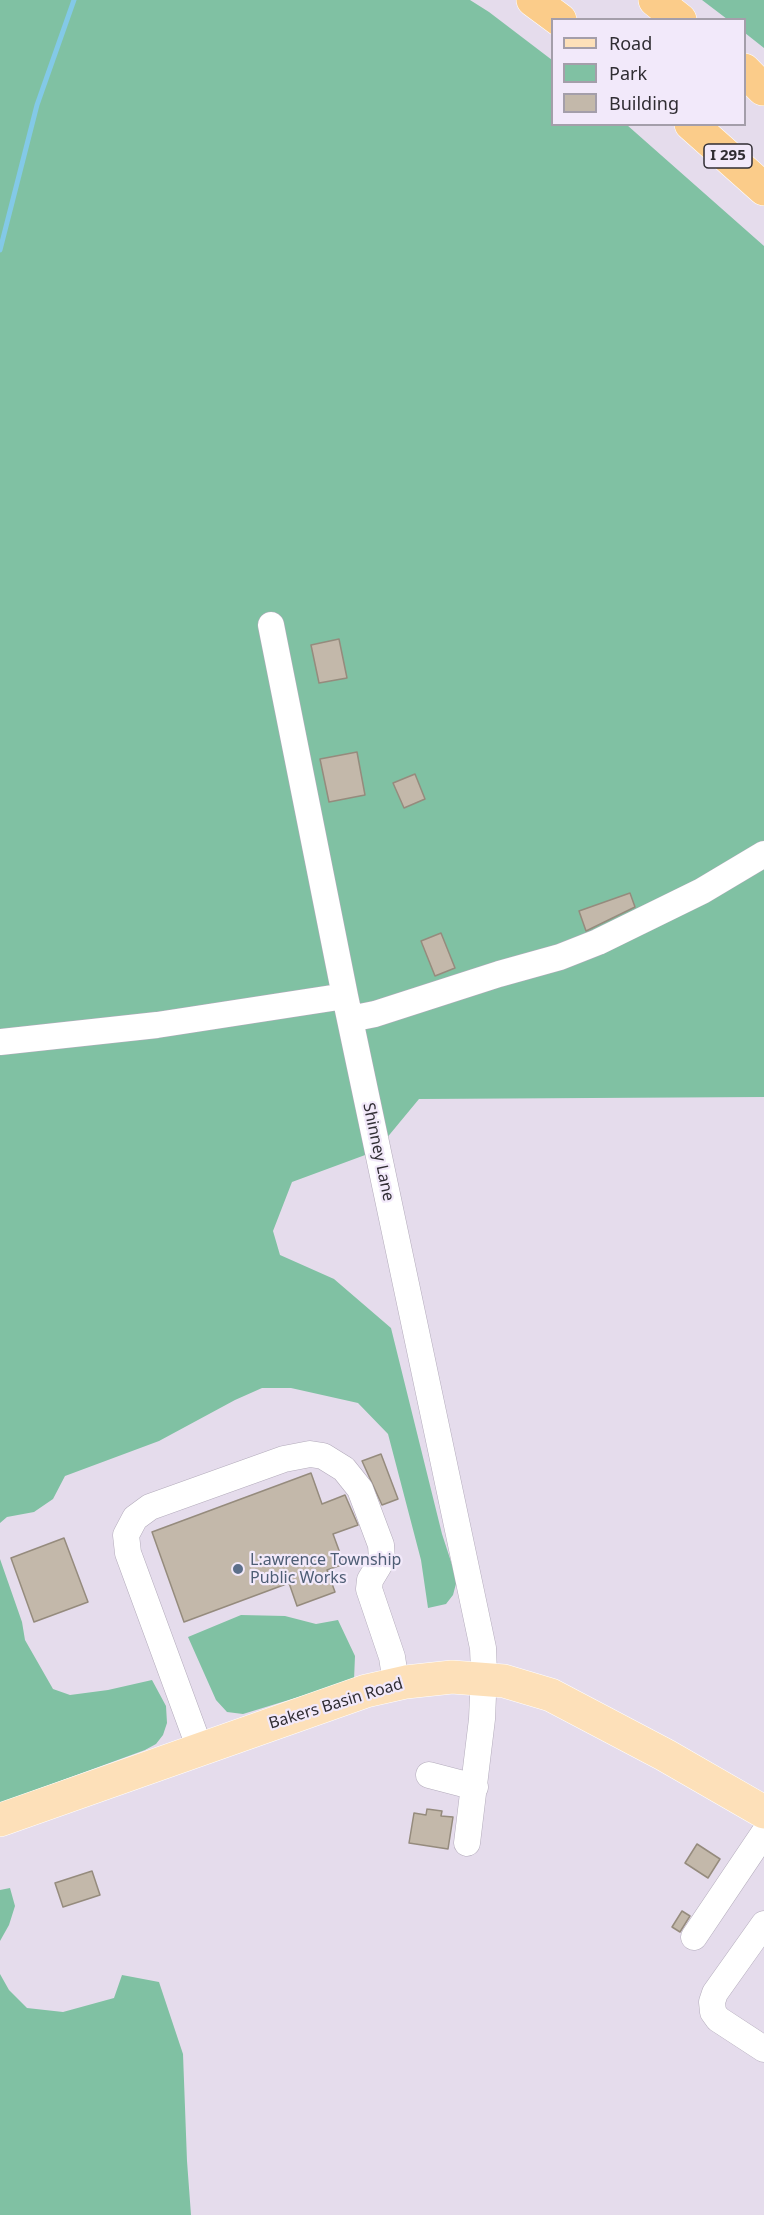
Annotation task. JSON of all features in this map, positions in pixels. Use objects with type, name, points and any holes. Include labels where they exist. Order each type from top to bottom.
[{"type":"highway","points":[[533,0],[557,18]]},
{"type":"highway","points":[[655,0],[678,18]]},
{"type":"highway","points":[[673,0],[691,18]]},
{"type":"highway","points":[[746,73],[764,89]]},
{"type":"highway","name":"I 295","points":[[693,126],[764,189]]},
{"type":"main road","name":"Bakers Basin Road","points":[[0,1820],[366,1691],[396,1683],[435,1678],[484,1678],[504,1681],[551,1695],[665,1755],[764,1812]]},
{"type":"street","name":"Shinney Lane","points":[[270,625],[347,1007],[483,1648],[482,1719],[467,1843]]},
{"type":"street","points":[[0,1042],[347,1007],[375,1014],[560,957],[598,942],[702,891],[764,854]]},
{"type":"street","points":[[200,1749],[128,1553],[126,1535],[135,1518],[150,1507],[284,1459],[310,1454],[323,1456],[344,1469],[360,1489],[381,1545],[382,1560],[370,1580],[369,1589],[392,1657],[396,1683]]},
{"type":"street","points":[[429,1775],[475,1787]]},
{"type":"street","points":[[694,1937],[764,1833]]},
{"type":"street","points":[[764,1924],[715,1993],[712,2002],[713,2012],[718,2019],[764,2049]]},
{"type":"green space","points":[[0,0],[470,0],[551,59],[551,126],[628,126],[764,246],[764,1097],[419,1099],[376,1151],[292,1182],[273,1231],[280,1255],[334,1279],[391,1328],[442,1534],[457,1580],[453,1595],[446,1604],[428,1608],[421,1560],[388,1434],[358,1403],[291,1388],[262,1388],[159,1441],[65,1476],[53,1499],[34,1512],[7,1517],[0,1523]]},
{"type":"green space","points":[[702,0],[764,0],[764,48],[746,34],[746,18],[726,18]]},
{"type":"green space","points":[[0,1559],[22,1622],[25,1640],[53,1689],[70,1695],[108,1690],[152,1680],[166,1706],[167,1723],[163,1735],[156,1744],[145,1750],[0,1803]]},
{"type":"green space","points":[[241,1615],[285,1616],[316,1624],[338,1620],[355,1656],[354,1680],[243,1714],[227,1712],[216,1700],[188,1637]]},
{"type":"green space","points":[[10,1888],[15,1906],[9,1925],[0,1941],[0,1890]]},
{"type":"green space","points":[[0,1974],[9,1990],[27,2008],[63,2012],[114,1998],[122,1975],[159,1982],[183,2054],[191,2215],[0,2215]]},
{"type":"building","points":[[339,639],[347,678],[319,683],[311,645]]},
{"type":"building","points":[[357,752],[365,795],[329,802],[320,759]]},
{"type":"building","points":[[415,774],[425,799],[404,808],[393,783]]},
{"type":"building","points":[[630,893],[635,907],[586,931],[579,911]]},
{"type":"building","points":[[441,933],[455,968],[435,976],[421,941]]},
{"type":"building","points":[[381,1454],[398,1499],[382,1505],[362,1461]]},
{"type":"building","points":[[311,1473],[322,1504],[345,1495],[358,1525],[333,1534],[344,1564],[327,1570],[335,1592],[297,1606],[289,1583],[184,1622],[152,1532]]},
{"type":"building","points":[[64,1538],[88,1602],[34,1622],[11,1558]]},
{"type":"building","points":[[427,1809],[442,1811],[441,1816],[453,1817],[448,1849],[409,1843],[414,1813],[426,1815]]},
{"type":"building","points":[[697,1844],[720,1859],[708,1878],[685,1863]]},
{"type":"building","points":[[92,1871],[100,1895],[63,1907],[55,1883]]},
{"type":"building","points":[[682,1911],[690,1916],[680,1932],[672,1927]]},
{"type":"waterway","points":[[0,250],[37,105],[74,0]]},
{"type":"place","name":"L:awrence Township Public Works","points":[[238,1569]]}]
